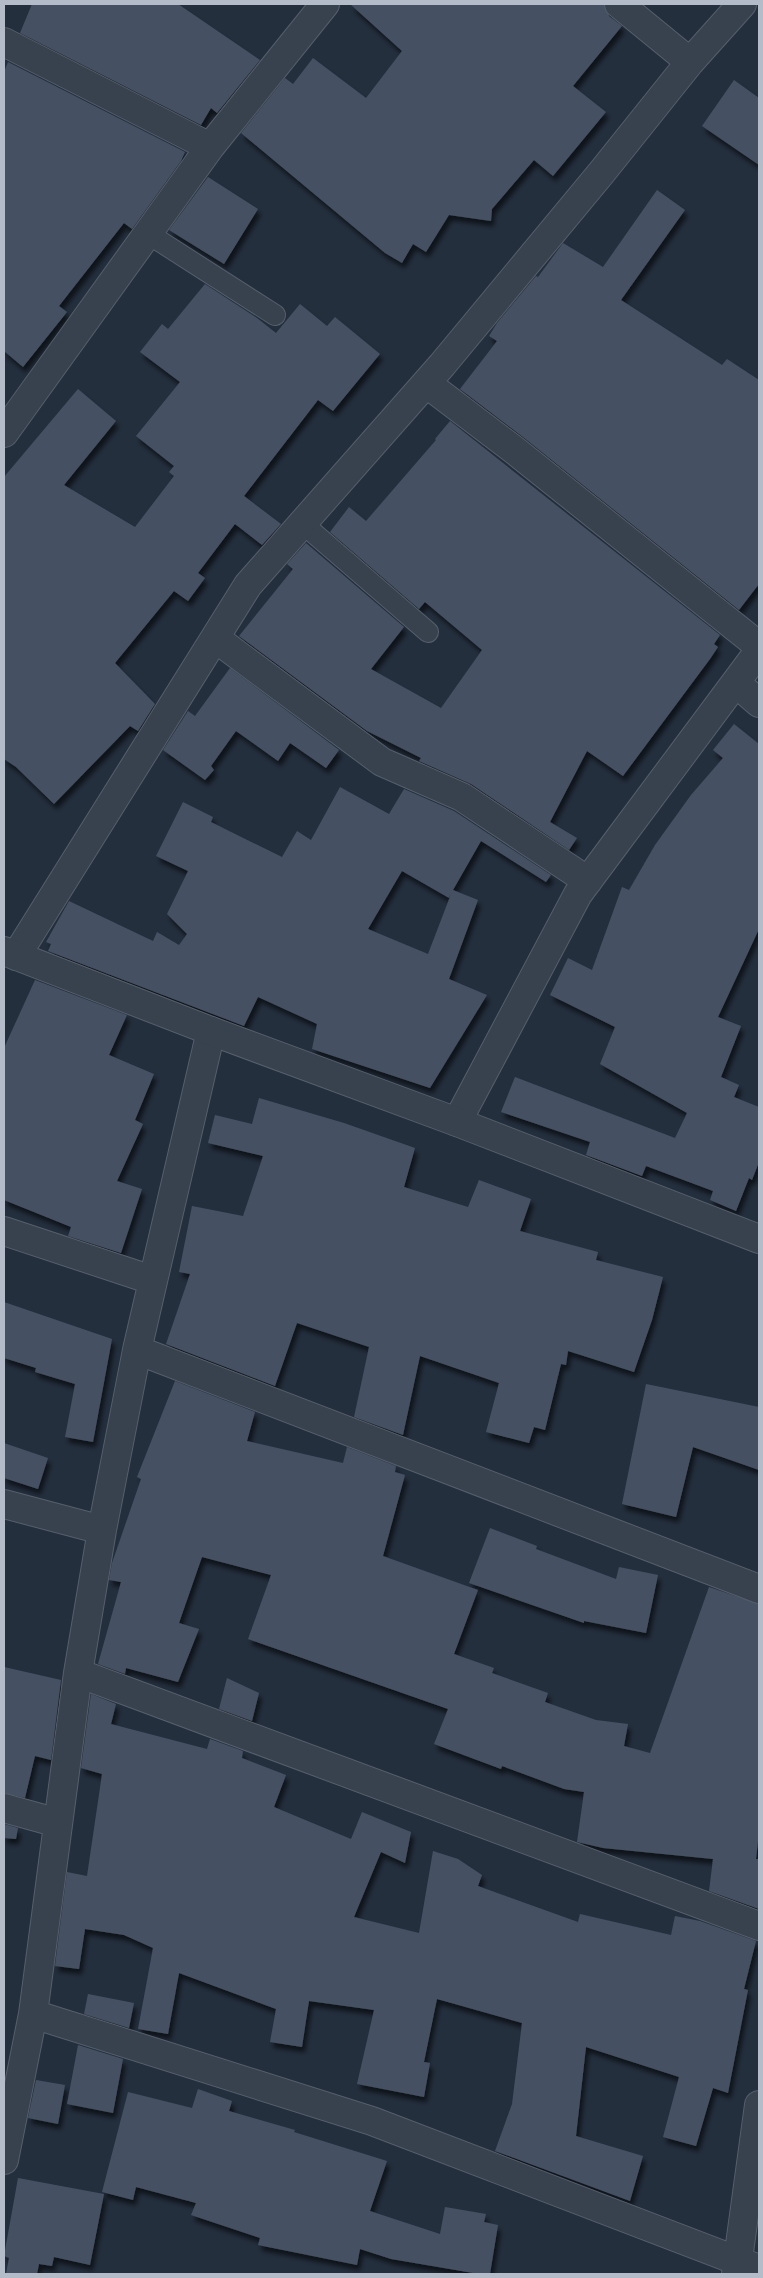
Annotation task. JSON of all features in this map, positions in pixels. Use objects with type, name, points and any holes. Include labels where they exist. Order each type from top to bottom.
[{"type":"street","points":[[4,433],[210,146],[325,4]]},
{"type":"street","points":[[619,4],[690,62]]},
{"type":"street","points":[[742,4],[690,62],[602,172],[426,383],[248,585],[10,953],[211,1031],[457,1122],[759,1239]]},
{"type":"street","points":[[4,42],[210,146]]},
{"type":"street","points":[[426,383],[513,449],[759,646]]},
{"type":"street","points":[[215,638],[382,762],[462,797],[588,881]]},
{"type":"street","points":[[457,1122],[578,894],[759,651]]},
{"type":"street","points":[[736,683],[759,703]]},
{"type":"street","points":[[4,2160],[33,2014],[78,1673],[102,1530],[152,1280],[211,1031]]},
{"type":"street","points":[[4,1231],[152,1280]]},
{"type":"street","points":[[137,1350],[759,1589]]},
{"type":"street","points":[[4,1504],[102,1530]]},
{"type":"street","points":[[78,1673],[759,1926]]},
{"type":"street","points":[[4,1808],[58,1823]]},
{"type":"street","points":[[33,2014],[372,2121],[745,2268],[759,2106]]},
{"type":"lane","points":[[147,233],[275,315]]},
{"type":"lane","points":[[302,523],[428,632]]},
{"type":"building","points":[[32,4],[178,4],[260,60],[217,113],[211,108],[201,125],[20,33]]},
{"type":"building","points":[[350,4],[604,4],[609,16],[622,26],[573,86],[606,112],[553,176],[534,160],[492,209],[491,221],[449,215],[426,252],[413,244],[402,263],[385,253],[241,133],[285,78],[293,84],[313,58],[366,98],[402,51]]},
{"type":"building","points":[[8,62],[185,152],[181,161],[132,229],[124,223],[59,306],[67,312],[23,367],[4,351],[4,72]]},
{"type":"building","points":[[734,80],[759,98],[759,165],[702,126]]},
{"type":"building","points":[[208,177],[258,209],[224,264],[169,230]]},
{"type":"building","points":[[657,190],[685,210],[621,300],[722,365],[727,359],[759,380],[759,584],[739,610],[460,389],[497,341],[489,336],[497,323],[536,276],[538,277],[563,243],[603,267]]},
{"type":"building","points":[[205,284],[257,318],[276,333],[300,304],[327,326],[335,317],[380,354],[333,411],[318,400],[244,496],[281,524],[262,545],[235,524],[198,573],[205,578],[188,601],[174,591],[115,663],[155,704],[138,731],[130,726],[54,804],[16,767],[4,759],[4,477],[78,389],[116,421],[64,485],[135,527],[174,476],[169,472],[174,466],[136,436],[180,382],[140,352],[162,324],[168,329]]},
{"type":"building","points":[[450,421],[720,635],[714,644],[718,647],[710,659],[623,776],[587,751],[550,822],[577,838],[569,850],[471,784],[419,761],[421,758],[367,731],[239,636],[293,569],[287,564],[306,543],[404,627],[371,669],[441,708],[482,650],[425,602],[419,609],[330,532],[349,507],[366,521],[436,440]]},
{"type":"building","points":[[230,668],[339,750],[326,768],[290,743],[278,761],[236,731],[211,766],[214,770],[205,780],[163,750],[188,711],[195,716]]},
{"type":"building","points":[[734,724],[759,744],[759,929],[718,1017],[741,1026],[721,1077],[739,1085],[734,1097],[759,1107],[759,1162],[752,1180],[749,1178],[736,1211],[710,1200],[713,1191],[646,1166],[642,1176],[586,1155],[590,1142],[501,1112],[515,1077],[675,1138],[687,1113],[600,1064],[615,1027],[550,995],[568,958],[592,970],[622,887],[629,890],[655,845],[691,795],[723,758],[713,750]]},
{"type":"building","points":[[340,787],[389,814],[404,789],[454,811],[551,875],[546,882],[481,841],[453,890],[478,900],[449,979],[487,995],[430,1088],[312,1049],[317,1024],[258,997],[244,1026],[48,951],[51,944],[46,942],[69,901],[153,941],[157,932],[179,945],[187,934],[167,914],[188,871],[156,856],[183,802],[213,817],[211,822],[282,857],[297,831],[311,840]],"holes":[[[402,871],[449,898],[451,894],[428,954],[368,929]]]},
{"type":"building","points":[[35,980],[127,1015],[109,1055],[154,1074],[135,1120],[143,1124],[117,1181],[142,1189],[121,1253],[68,1236],[71,1227],[4,1200],[4,1048]]},
{"type":"building","points":[[259,1098],[344,1123],[415,1148],[404,1187],[468,1207],[479,1180],[531,1199],[520,1231],[598,1252],[596,1260],[663,1277],[652,1320],[634,1372],[568,1351],[566,1365],[561,1364],[545,1430],[534,1427],[529,1443],[486,1432],[499,1383],[420,1356],[403,1435],[354,1417],[369,1347],[297,1323],[275,1386],[166,1344],[190,1274],[179,1272],[192,1206],[243,1216],[263,1156],[208,1143],[215,1115],[252,1124]]},
{"type":"building","points":[[4,1302],[112,1339],[93,1442],[65,1437],[75,1384],[35,1372],[36,1368],[4,1358]]},
{"type":"building","points":[[175,1381],[255,1412],[247,1441],[343,1463],[347,1447],[396,1466],[395,1472],[405,1475],[383,1556],[478,1590],[454,1654],[494,1668],[492,1673],[548,1693],[545,1702],[596,1720],[628,1724],[624,1746],[650,1753],[709,1587],[759,1604],[759,1832],[756,1859],[759,1859],[759,1909],[709,1891],[713,1859],[603,1848],[577,1842],[584,1792],[564,1789],[502,1766],[501,1769],[434,1744],[448,1709],[248,1639],[271,1575],[202,1557],[179,1623],[199,1629],[178,1682],[126,1668],[125,1674],[98,1664],[121,1582],[109,1580],[112,1563],[141,1479],[137,1477]]},
{"type":"building","points":[[646,1384],[759,1407],[759,1470],[693,1447],[676,1517],[622,1504]]},
{"type":"building","points":[[4,1443],[48,1458],[38,1489],[4,1478]]},
{"type":"building","points":[[490,1528],[537,1546],[536,1549],[616,1579],[619,1567],[658,1575],[646,1633],[584,1621],[584,1623],[469,1583]]},
{"type":"building","points":[[4,1667],[61,1680],[51,1760],[35,1756],[25,1798],[4,1793]]},
{"type":"building","points":[[227,1678],[259,1693],[252,1721],[219,1709]]},
{"type":"building","points":[[91,1694],[116,1704],[111,1724],[207,1749],[210,1739],[243,1751],[242,1758],[286,1775],[274,1807],[351,1839],[362,1812],[411,1832],[405,1863],[381,1852],[354,1917],[419,1933],[433,1851],[458,1859],[482,1875],[478,1886],[578,1922],[580,1914],[671,1935],[675,1916],[700,1921],[756,1941],[744,1989],[748,1990],[728,2093],[713,2088],[696,2146],[663,2137],[679,2077],[586,2047],[576,2136],[643,2156],[630,2201],[495,2151],[512,2104],[522,2023],[437,1999],[424,2062],[430,2063],[424,2097],[357,2084],[374,2010],[309,2001],[302,2047],[270,2042],[276,2009],[179,1973],[168,2034],[138,2029],[153,1948],[124,1935],[85,1929],[79,1969],[55,1966],[67,1872],[87,1876],[102,1774],[81,1768]]},
{"type":"building","points":[[4,1824],[18,1828],[16,1839],[4,1838]]},
{"type":"building","points":[[88,1994],[134,2003],[129,2028],[84,2014]]},
{"type":"building","points":[[78,2045],[123,2059],[113,2113],[67,2104]]},
{"type":"building","points":[[36,2080],[65,2085],[58,2124],[28,2118]]},
{"type":"building","points":[[198,2089],[232,2101],[229,2111],[295,2130],[294,2132],[387,2161],[370,2211],[440,2234],[445,2207],[486,2214],[484,2222],[498,2225],[490,2274],[479,2274],[391,2259],[360,2249],[357,2265],[258,2245],[260,2238],[191,2215],[196,2203],[136,2187],[133,2200],[102,2192],[128,2092],[192,2108]]},
{"type":"building","points":[[18,2178],[104,2194],[90,2265],[54,2257],[52,2266],[39,2264],[37,2274],[6,2274],[9,2258],[4,2256]]}]
